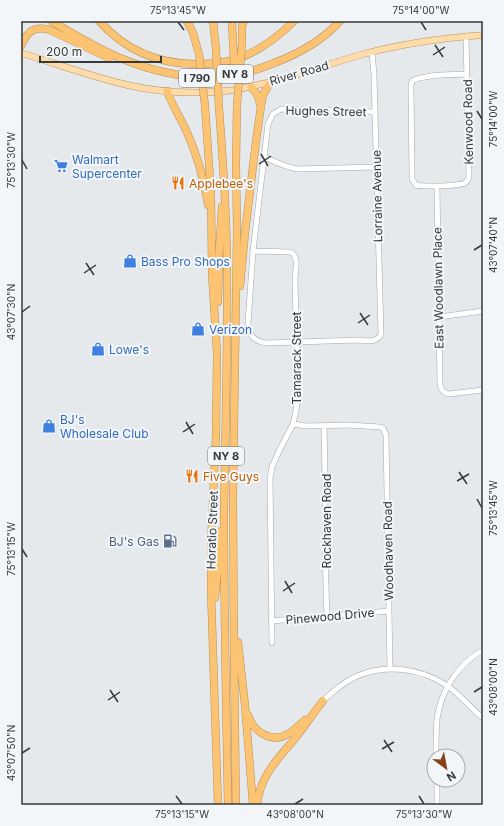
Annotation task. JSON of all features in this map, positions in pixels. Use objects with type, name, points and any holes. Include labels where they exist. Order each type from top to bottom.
[{"type":"highway","name":"I 790","points":[[51,21],[121,59],[152,69],[196,78],[230,76],[266,67],[303,50],[322,37],[340,21]]},
{"type":"highway","points":[[99,21],[116,37],[141,53],[169,62],[186,64],[210,64],[242,57],[268,44],[294,21]]},
{"type":"highway","points":[[187,21],[193,33],[199,54],[205,106],[212,224]]},
{"type":"highway","name":"NY 8","points":[[213,21],[226,217],[228,313],[224,515],[228,805]]},
{"type":"highway","name":"NY 8","points":[[232,21],[237,105],[236,328],[233,497],[236,805]]},
{"type":"highway","points":[[237,105],[242,26],[244,21]]},
{"type":"highway","points":[[21,46],[27,34],[39,28],[43,28],[128,66],[143,71],[160,75],[196,78]]},
{"type":"highway","points":[[236,328],[261,106],[263,95],[273,81]]},
{"type":"highway","points":[[251,86],[257,92],[261,106]]},
{"type":"highway","points":[[167,91],[186,131],[198,162],[212,224]]},
{"type":"highway","points":[[216,333],[224,182]]},
{"type":"highway","name":"Horatio Street","points":[[212,224],[212,256],[217,353],[211,590],[218,805]]},
{"type":"highway","points":[[212,638],[216,574],[221,526],[224,515]]},
{"type":"highway","points":[[234,605],[245,705],[253,805]]},
{"type":"highway","points":[[245,705],[252,724],[257,730],[269,737],[276,738],[295,730],[323,701]]},
{"type":"highway","points":[[257,805],[258,794],[269,771],[323,701]]},
{"type":"main road","name":"River Road","points":[[21,53],[132,86],[167,91],[195,92],[236,90],[273,81],[372,52],[403,45],[483,35]]},
{"type":"street","name":"Kenwood Road","points":[[437,186],[465,183],[469,177],[466,36]]},
{"type":"street","name":"Lorraine Avenue","points":[[372,52],[377,168],[381,334],[378,338]]},
{"type":"street","points":[[437,186],[416,185],[412,179],[412,81],[416,78],[466,74]]},
{"type":"street","name":"Hughes Street","points":[[375,112],[281,109],[270,118],[268,124],[253,251],[248,328],[251,335],[255,339],[266,343],[359,340],[372,341],[378,338]]},
{"type":"street","points":[[264,157],[288,168],[297,169],[377,168]]},
{"type":"street","name":"East Woodlawn Place","points":[[437,186],[440,384],[442,390],[449,394],[483,390]]},
{"type":"street","name":"Tamarack Street","points":[[253,251],[290,252],[296,257],[295,280],[298,396],[293,424],[272,467],[270,478],[272,643]]},
{"type":"street","points":[[439,317],[483,311]]},
{"type":"street","points":[[293,424],[324,426]]},
{"type":"street","name":"Woodhaven Road","points":[[324,426],[380,426],[386,432],[390,669]]},
{"type":"street","name":"Rockhaven Road","points":[[324,426],[327,615]]},
{"type":"street","name":"Pinewood Drive","points":[[271,621],[327,615],[389,611]]},
{"type":"street","points":[[436,748],[437,718],[448,686],[467,661],[483,650]]},
{"type":"street","points":[[323,701],[333,692],[356,677],[374,671],[399,669],[420,673],[448,686],[483,718]]},
{"type":"street","points":[[437,788],[437,805]]},
{"type":"place","name":"Walmart Supercenter","points":[[61,166]]},
{"type":"place","name":"Applebee's","points":[[178,183]]},
{"type":"place","name":"Bass Pro Shops","points":[[130,261]]},
{"type":"place","name":"Verizon","points":[[198,329]]},
{"type":"place","name":"Lowe's","points":[[98,349]]},
{"type":"place","name":"BJ's Wholesale Club","points":[[49,426]]},
{"type":"place","name":"Five Guys","points":[[192,476]]},
{"type":"place","name":"BJ's Gas","points":[[170,541]]}]
